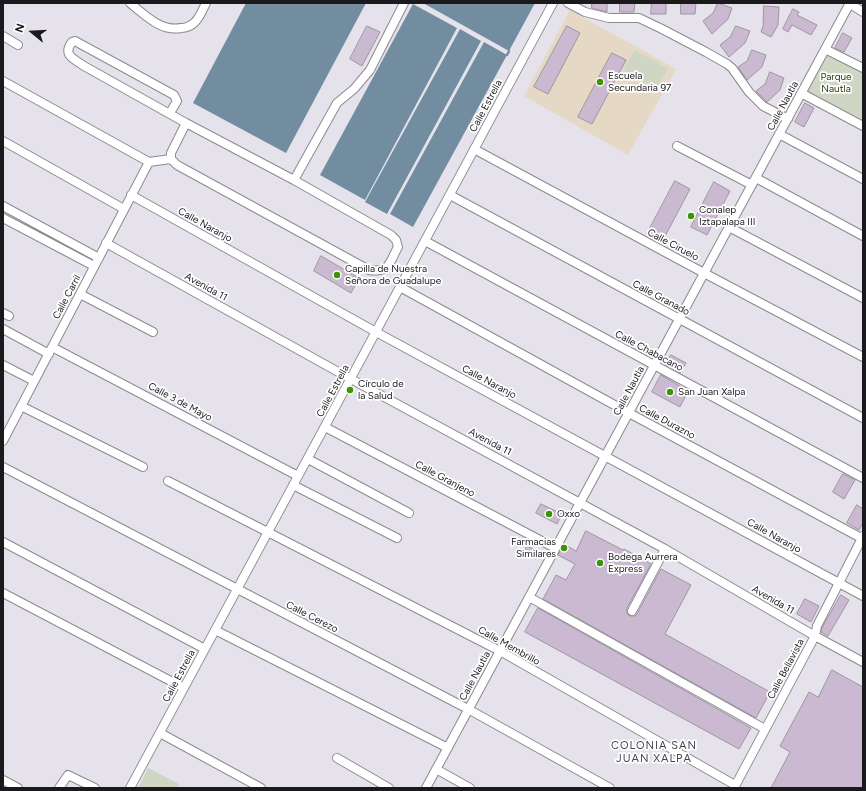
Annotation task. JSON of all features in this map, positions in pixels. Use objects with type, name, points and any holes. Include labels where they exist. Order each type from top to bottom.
[{"type":"street","points":[[130,3],[156,23],[165,28],[176,29],[187,27],[195,22],[206,3]]},
{"type":"street","points":[[294,180],[337,103],[354,89],[370,70],[404,3]]},
{"type":"street","name":"Calle Estrella","points":[[130,788],[553,3]]},
{"type":"street","points":[[568,3],[585,12],[609,18],[639,18],[681,38],[727,64],[732,68],[749,92],[763,106],[788,119]]},
{"type":"street","points":[[850,4],[863,12]]},
{"type":"street","name":"Calle Nautla","points":[[426,788],[850,4]]},
{"type":"street","points":[[3,36],[18,45]]},
{"type":"street","points":[[3,81],[149,162],[171,160],[177,165],[369,270],[379,271],[387,268],[398,247],[396,240],[391,235],[294,180],[186,123],[84,66],[69,55],[69,46],[75,41],[174,95],[177,101],[170,113]]},
{"type":"street","points":[[826,49],[863,68]]},
{"type":"street","points":[[801,93],[863,126]]},
{"type":"street","points":[[171,160],[171,153],[186,123]]},
{"type":"street","points":[[779,134],[863,179]]},
{"type":"street","points":[[3,140],[124,209]]},
{"type":"street","points":[[677,146],[863,236]]},
{"type":"street","name":"Calle Ciruelo","points":[[474,149],[704,274],[863,357]]},
{"type":"street","name":"Calle Carril","points":[[3,440],[149,162]]},
{"type":"street","name":"Calle Naranjo","points":[[131,195],[376,332],[863,596]]},
{"type":"street","name":"Calle Granado","points":[[450,195],[863,418]]},
{"type":"street","points":[[3,206],[98,258]]},
{"type":"street","points":[[3,218],[94,266]]},
{"type":"street","points":[[729,227],[863,298]]},
{"type":"street","name":"Calle Chabacano","points":[[425,241],[863,478]]},
{"type":"street","name":"Avenida 11","points":[[106,243],[351,379],[665,549],[815,636],[863,662]]},
{"type":"street","name":"Calle Durazno","points":[[400,287],[629,413],[863,538]]},
{"type":"street","points":[[80,294],[153,332]]},
{"type":"street","name":"Calle 3 de Mayo","points":[[3,329],[51,350],[298,476]]},
{"type":"street","points":[[3,365],[34,381]]},
{"type":"street","points":[[21,406],[143,467]]},
{"type":"street","name":"Calle Granjeno","points":[[325,427],[556,548]]},
{"type":"street","points":[[308,458],[409,513]]},
{"type":"street","name":"Calle Cerezo","points":[[3,467],[468,709],[610,788]]},
{"type":"street","name":"Calle Membrillo","points":[[168,481],[500,651],[734,787]]},
{"type":"street","points":[[293,485],[397,538]]},
{"type":"street","name":"Calle Bellavista","points":[[734,787],[815,636],[817,626],[863,538]]},
{"type":"street","points":[[3,542],[205,649]]},
{"type":"street","points":[[632,610],[665,549]]},
{"type":"street","points":[[3,593],[184,688]]},
{"type":"street","points":[[529,597],[765,729]]},
{"type":"street","points":[[215,630],[448,748]]},
{"type":"street","points":[[160,733],[261,788]]},
{"type":"street","points":[[338,758],[389,788]]},
{"type":"street","points":[[436,770],[470,788]]},
{"type":"street","points":[[59,788],[68,775],[95,788]]},
{"type":"street","points":[[3,780],[18,788]]},
{"type":"shaded area","name":"Escuela Secundaria 97","points":[[570,10],[676,69],[628,155],[524,96]]},
{"type":"green space","name":"Parque Nautla","points":[[825,49],[863,68],[863,126],[801,93]]},
{"type":"green space","points":[[635,50],[668,69],[656,89],[623,70]]},
{"type":"green space","points":[[148,768],[179,784],[178,788],[138,788]]},
{"type":"water","points":[[246,3],[366,3],[286,153],[193,103]]},
{"type":"water","points":[[423,3],[535,3],[509,51]]},
{"type":"water","points":[[413,4],[457,28],[365,200],[320,175]]},
{"type":"water","points":[[460,29],[481,41],[387,214],[365,202]]},
{"type":"water","points":[[484,42],[507,55],[413,227],[390,214]]},
{"type":"building","points":[[592,3],[607,3],[607,12],[592,8]]},
{"type":"building","points":[[620,3],[635,3],[634,12],[620,12]]},
{"type":"building","points":[[652,3],[666,3],[666,14],[651,14]]},
{"type":"building","points":[[681,3],[696,3],[695,14],[681,14]]},
{"type":"building","points":[[718,3],[732,8],[728,19],[712,34],[703,21],[713,13]]},
{"type":"building","points":[[764,6],[779,7],[778,25],[771,37],[761,32],[763,26]]},
{"type":"building","points":[[793,9],[799,12],[797,15],[817,25],[811,35],[792,25],[788,32],[783,29]]},
{"type":"building","points":[[367,26],[380,32],[362,66],[350,59]]},
{"type":"building","points":[[567,26],[580,33],[548,94],[534,87]]},
{"type":"building","points":[[736,26],[750,31],[745,43],[729,57],[720,45],[730,37]]},
{"type":"building","points":[[843,33],[852,38],[844,52],[835,48]]},
{"type":"building","points":[[752,50],[766,55],[762,67],[747,80],[738,67],[747,61]]},
{"type":"building","points":[[612,53],[626,60],[592,124],[578,117]]},
{"type":"building","points":[[770,72],[784,78],[780,90],[767,102],[756,91],[765,84]]},
{"type":"building","points":[[805,103],[814,108],[804,127],[795,122]]},
{"type":"building","points":[[675,181],[690,189],[662,242],[647,234]]},
{"type":"building","points":[[714,182],[730,191],[707,235],[691,227]]},
{"type":"building","name":"Capilla de Nuestra Señora de Guadalupe","points":[[321,256],[359,278],[351,293],[314,271]]},
{"type":"building","points":[[671,355],[686,363],[680,373],[665,365]]},
{"type":"building","name":"San Juan Xalpa","points":[[661,375],[688,391],[680,407],[652,392]]},
{"type":"building","points":[[843,474],[855,480],[844,499],[833,492]]},
{"type":"building","name":"Oxxo","points":[[541,504],[562,514],[557,524],[536,513]]},
{"type":"building","points":[[857,505],[863,509],[863,523],[859,530],[847,523]]},
{"type":"building","points":[[586,531],[651,564],[627,608],[627,614],[630,616],[635,616],[637,614],[661,569],[691,585],[665,634],[770,692],[756,718],[543,599],[556,575],[566,580],[575,564],[558,555],[564,544],[576,551]]},
{"type":"building","points":[[527,546],[539,552],[536,559],[524,553]]},
{"type":"building","points":[[841,595],[849,600],[828,636],[821,632],[822,628]]},
{"type":"building","points":[[805,599],[819,606],[811,622],[797,614]]},
{"type":"building","points":[[538,608],[751,728],[739,749],[525,632]]},
{"type":"building","points":[[832,670],[863,687],[863,788],[771,788],[790,752],[780,746],[809,692],[818,697]]},
{"type":"waterway","points":[[507,55],[509,51]]},
{"type":"place","name":"Escuela Secundaria 97","points":[[600,82]]},
{"type":"place","name":"Conalep Iztapalapa III","points":[[691,216]]},
{"type":"place","name":"Capilla de Nuestra Señora de Guadalupe","points":[[337,275]]},
{"type":"place","name":"Círculo de la Salud","points":[[350,390]]},
{"type":"place","name":"San Juan Xalpa","points":[[670,392]]},
{"type":"place","name":"Oxxo","points":[[549,514]]},
{"type":"place","name":"Farmacias Similares","points":[[564,548]]},
{"type":"place","name":"Bodega Aurrera Express","points":[[600,563]]},
{"type":"district","name":"COLONIA SAN JUAN XALPA","points":[[654,752]]}]
